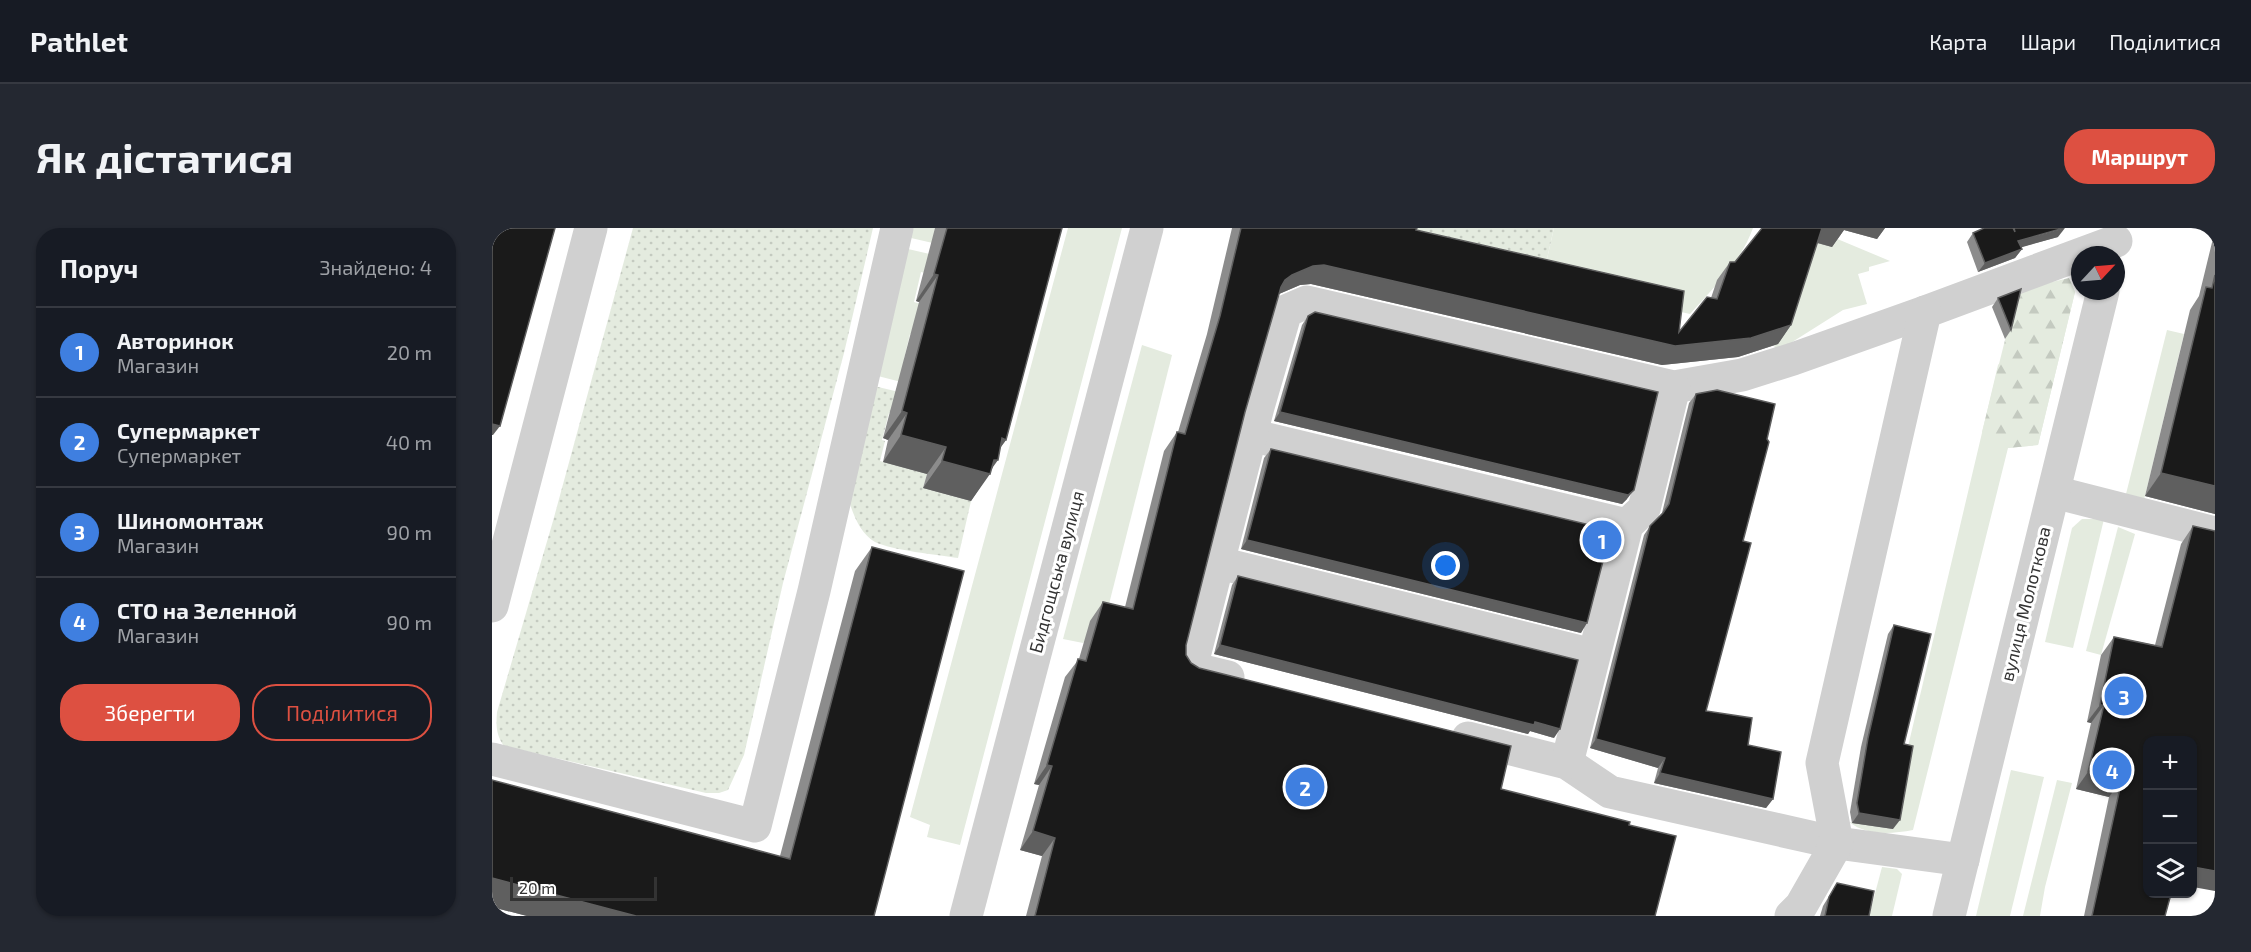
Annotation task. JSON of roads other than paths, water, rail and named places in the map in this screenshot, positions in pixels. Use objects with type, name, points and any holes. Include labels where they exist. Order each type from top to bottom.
[{"type":"street","points":[[492,606],[497,562],[591,228]]},
{"type":"street","points":[[492,759],[755,826],[817,579],[897,228]]},
{"type":"street","name":"Бидгощська вулиця","points":[[966,916],[1147,228]]},
{"type":"street","points":[[1259,685],[1191,668],[1250,435],[1286,311],[1307,302],[1674,387],[1742,375],[1925,312],[2116,241]]},
{"type":"street","name":"вулиця Молоткова","points":[[1949,916],[2101,300]]},
{"type":"street","points":[[1791,916],[1801,906],[1837,843],[1822,764],[1925,312]]},
{"type":"street","points":[[1567,763],[1627,525],[1644,509],[1674,387]]},
{"type":"street","points":[[1250,435],[1627,525]]},
{"type":"street","points":[[2054,492],[2215,533]]},
{"type":"street","points":[[1219,563],[1593,655]]},
{"type":"street","points":[[1441,731],[1567,763],[1610,792],[1837,843],[1963,860]]},
{"type":"place","name":"Авторинок","points":[[1602,540]]},
{"type":"place","name":"Шиномонтаж","points":[[2124,696]]},
{"type":"place","name":"СТО на Зеленной","points":[[2112,770]]},
{"type":"place","name":"Супермаркет","points":[[1305,787]]}]
